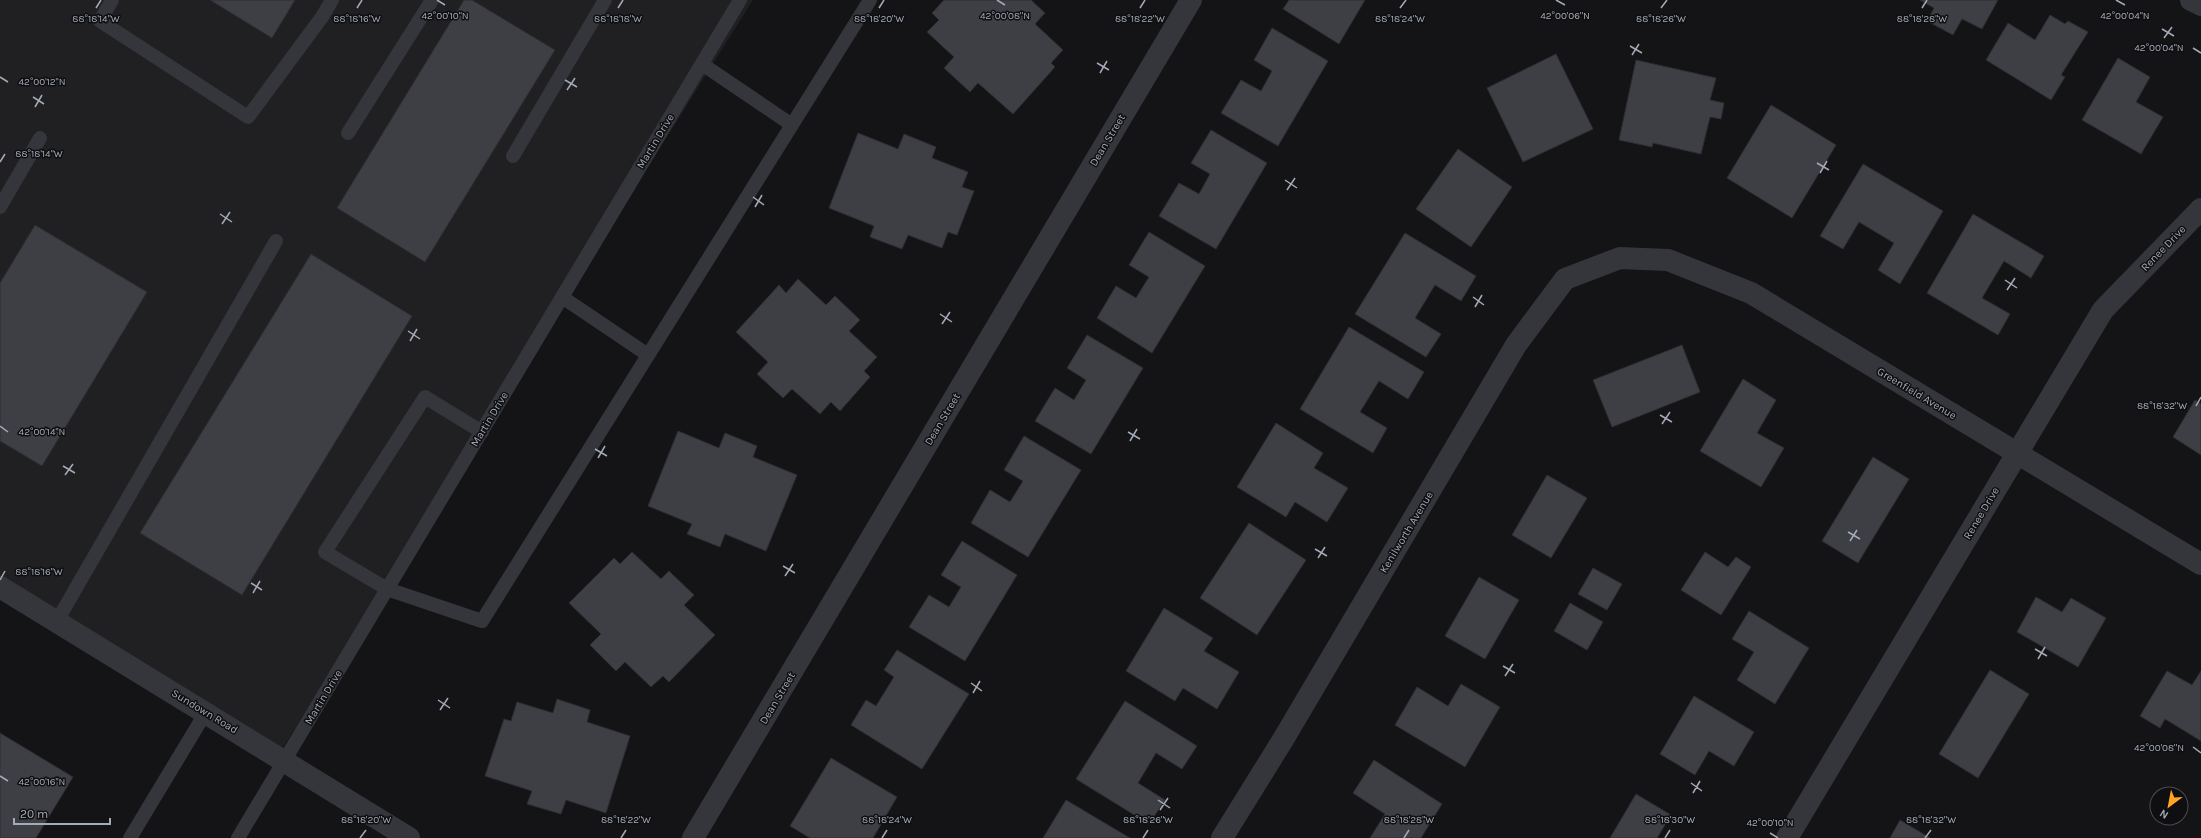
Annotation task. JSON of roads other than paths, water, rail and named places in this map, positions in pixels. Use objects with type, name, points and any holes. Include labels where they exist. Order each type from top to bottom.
[{"type":"street","name":"Dean Street","points":[[693,838],[1191,0]]},
{"type":"street","points":[[2192,0],[2201,5]]},
{"type":"street","name":"Renee Drive","points":[[1787,838],[2103,310],[2201,209]]},
{"type":"street","name":"Greenfield Avenue","points":[[1620,258],[1668,260],[1751,293],[2201,564]]},
{"type":"street","name":"Kenilworth Avenue","points":[[1222,838],[1284,738],[1516,345],[1565,279],[1620,258]]},
{"type":"street","name":"Sundown Road","points":[[0,587],[285,760],[409,838]]},
{"type":"lane","points":[[112,0],[100,21],[248,117],[322,17],[332,0]]},
{"type":"lane","points":[[348,133],[432,0]]},
{"type":"lane","points":[[513,156],[605,0]]},
{"type":"lane","name":"Martin Drive","points":[[238,838],[740,0]]},
{"type":"lane","points":[[482,432],[425,397],[325,552],[387,589],[482,621],[870,0]]},
{"type":"lane","points":[[702,64],[792,125]]},
{"type":"lane","points":[[0,207],[40,138]]},
{"type":"lane","points":[[57,621],[276,241]]},
{"type":"lane","points":[[562,297],[648,356]]},
{"type":"lane","points":[[130,838],[206,712]]}]
